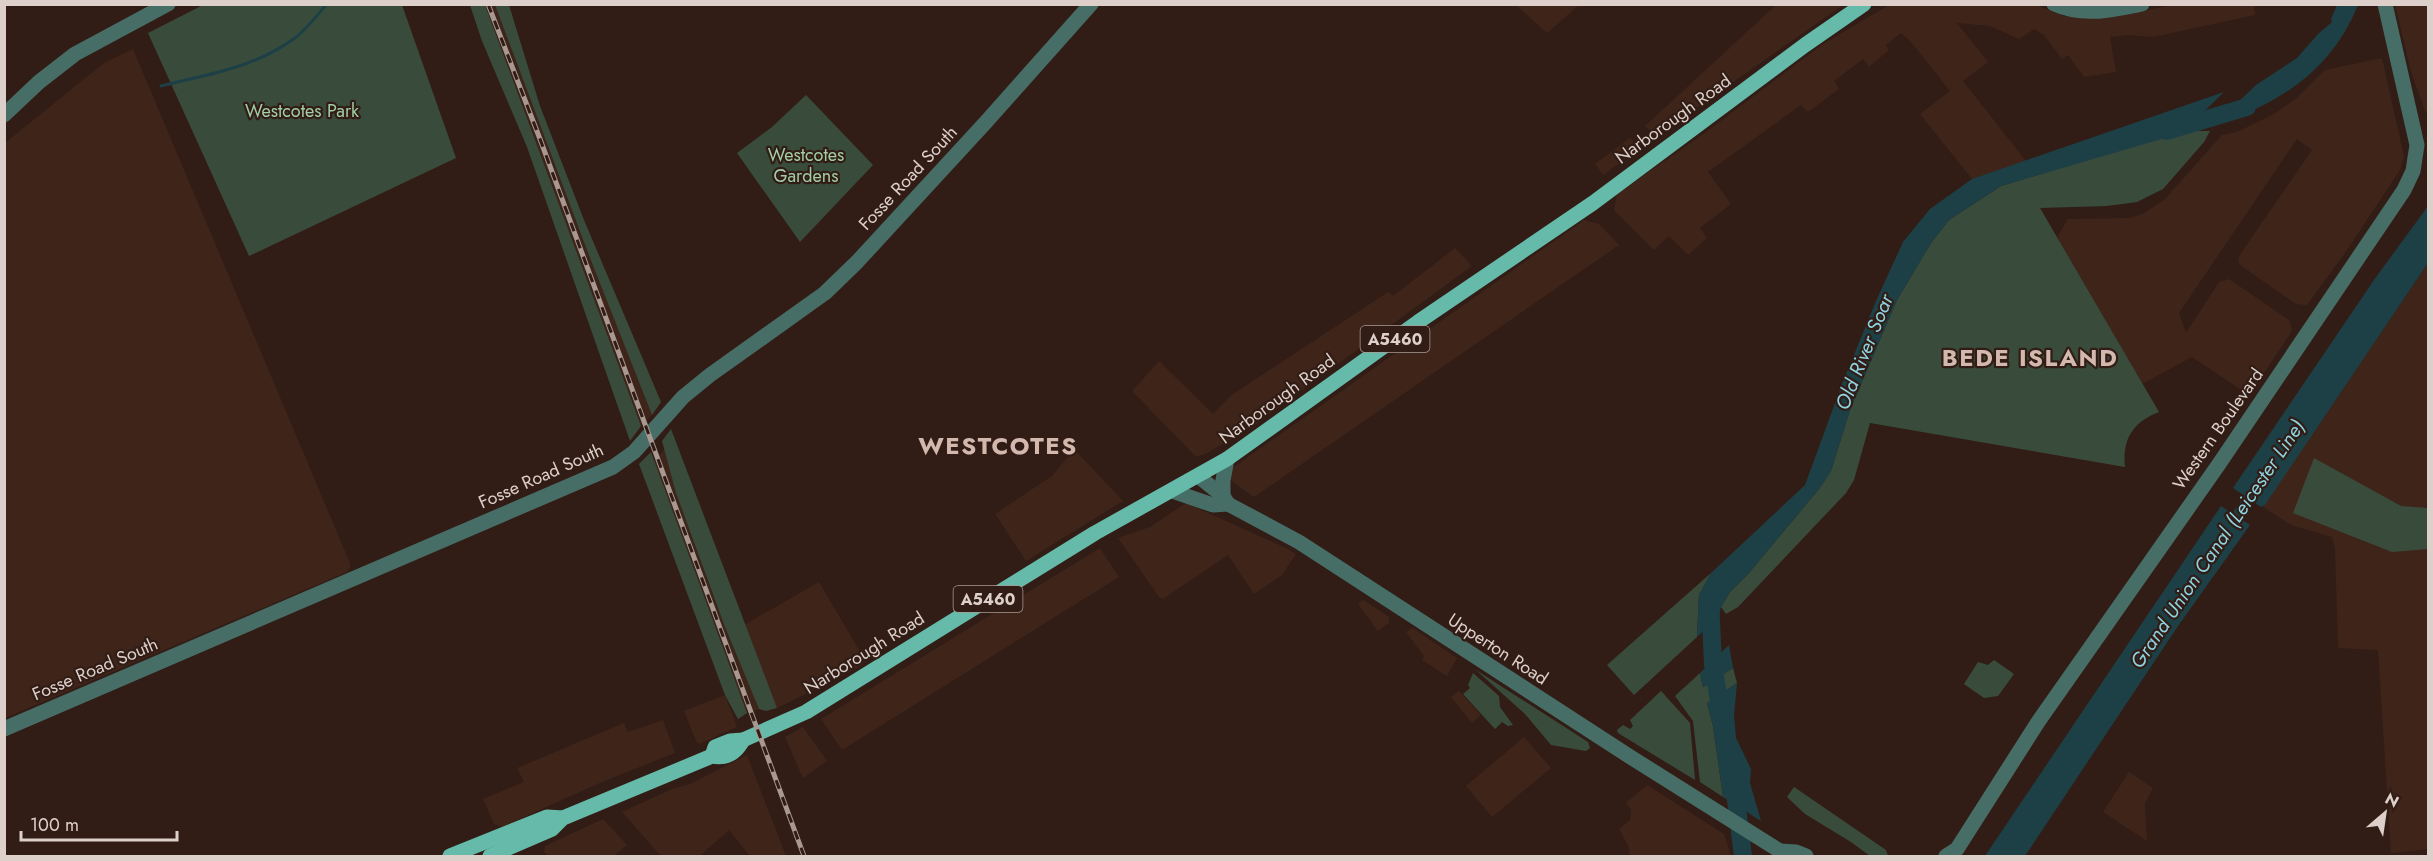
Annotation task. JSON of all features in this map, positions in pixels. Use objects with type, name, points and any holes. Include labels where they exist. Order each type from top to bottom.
[{"type":"main road","name":"Narborough Road","points":[[490,856],[552,829],[562,818],[712,756],[715,747],[730,741],[743,740],[806,712],[1095,533],[1227,459],[1418,322],[1593,203],[1805,45],[1864,4]]},
{"type":"main road","name":"Narborough Road","points":[[450,856],[547,817],[562,818]]},
{"type":"street","points":[[4,115],[39,82],[75,54],[168,4]]},
{"type":"street","name":"Fosse Road South","points":[[4,729],[613,467],[634,452],[683,397],[825,293],[849,270],[1091,4]]},
{"type":"street","points":[[2054,4],[2070,10],[2092,12],[2142,4]]},
{"type":"street","name":"Western Boulevard","points":[[1954,854],[2044,714],[2219,464],[2404,190],[2413,171],[2417,145],[2385,4]]},
{"type":"street","points":[[1172,491],[1213,505],[1226,500],[1222,480],[1227,459]]},
{"type":"street","name":"Upperton Road","points":[[1198,476],[1226,500],[1299,542],[1782,854],[1796,852],[1806,856]]},
{"type":"shaded area","points":[[1777,4],[1843,5],[1656,136],[1645,126]]},
{"type":"shaded area","points":[[485,5],[495,5],[652,415],[641,426]]},
{"type":"shaded area","points":[[1516,5],[1579,5],[1547,33]]},
{"type":"shaded area","points":[[1889,5],[2036,5],[2063,16],[2089,17],[2173,5],[2254,5],[2255,15],[2153,37],[2129,35],[2110,37],[2116,72],[2084,77],[2068,55],[2062,59],[2044,35],[2034,29],[2019,39],[1990,26],[1957,23],[1988,62],[1963,81],[2026,161],[1972,179],[1920,114],[1950,91],[1911,42],[1901,33],[1886,45],[1889,50],[1869,67],[1863,59],[1834,81],[1839,89],[1808,112],[1801,105],[1708,172],[1731,204],[1700,228],[1707,238],[1688,255],[1669,236],[1654,250],[1614,210],[1617,194],[1702,135],[1823,44]]},
{"type":"shaded area","points":[[2395,5],[2428,5],[2428,115],[2411,72]]},
{"type":"shaded area","points":[[133,49],[350,563],[350,568],[347,572],[5,718],[5,143],[104,63]]},
{"type":"shaded area","points":[[2382,58],[2404,156],[2400,170],[2307,305],[2296,304],[2240,265],[2238,261],[2239,256],[2312,150],[2297,139],[2179,313],[2186,333],[2219,282],[2229,279],[2289,320],[2292,329],[2290,334],[2249,395],[2192,357],[2142,384],[2057,237],[2068,219],[2130,218],[2144,213],[2164,200],[2222,135],[2237,132],[2274,114],[2297,98],[2325,70]]},
{"type":"shaded area","points":[[1630,138],[1638,146],[1638,150],[1603,175],[1595,164]]},
{"type":"shaded area","points":[[1584,220],[1599,224],[1619,245],[1254,497],[1230,480],[1228,471]]},
{"type":"shaded area","points":[[1455,248],[1472,266],[1252,427],[1207,453],[1196,457],[1132,391],[1159,361],[1213,414],[1233,394],[1388,292],[1393,296]]},
{"type":"shaded area","points":[[2427,265],[2428,849],[2391,853],[2378,650],[2338,648],[2335,548],[2332,537],[2291,525],[2263,507]]},
{"type":"shaded area","points":[[665,449],[676,493],[725,627],[759,709],[747,713],[654,461]]},
{"type":"shaded area","points":[[1074,449],[1123,501],[1026,561],[995,514],[1052,476]]},
{"type":"shaded area","points":[[1186,503],[1296,554],[1282,575],[1254,594],[1228,555],[1163,599],[1159,597],[1118,538],[1150,527]]},
{"type":"shaded area","points":[[1100,548],[1119,577],[842,750],[821,719]]},
{"type":"shaded area","points":[[819,582],[864,658],[863,665],[777,708],[744,625]]},
{"type":"shaded area","points":[[1363,600],[1389,617],[1389,623],[1378,631],[1358,604]]},
{"type":"shaded area","points":[[1412,628],[1457,658],[1447,676],[1422,660],[1424,656],[1406,632]]},
{"type":"shaded area","points":[[1459,691],[1481,715],[1472,723],[1451,697]]},
{"type":"shaded area","points":[[725,695],[737,727],[699,744],[684,711]]},
{"type":"shaded area","points":[[663,720],[675,753],[602,782],[502,827],[494,824],[483,799],[524,782],[517,768],[624,723],[628,732]]},
{"type":"shaded area","points":[[803,727],[827,761],[803,778],[785,737]]},
{"type":"shaded area","points":[[1524,737],[1551,768],[1492,817],[1466,786]]},
{"type":"shaded area","points":[[747,755],[786,856],[750,856],[729,830],[700,856],[661,856],[622,812],[672,789],[690,784]]},
{"type":"shaded area","points":[[2129,772],[2153,788],[2145,803],[2147,841],[2103,812]]},
{"type":"shaded area","points":[[1647,785],[1724,834],[1731,856],[1630,856],[1629,847],[1619,829],[1630,820],[1631,809],[1626,803]]},
{"type":"shaded area","points":[[603,819],[627,845],[614,856],[548,856],[544,852],[545,846]]},
{"type":"green space","name":"Westcotes Park","points":[[205,4],[402,5],[456,158],[249,256],[148,33]]},
{"type":"green space","points":[[470,5],[485,5],[641,426],[630,441],[527,147],[482,41]]},
{"type":"green space","points":[[495,5],[509,5],[540,106],[584,220],[661,402],[652,415],[590,258]]},
{"type":"green space","name":"Westcotes Gardens","points":[[806,95],[873,165],[800,242],[737,153],[772,127]]},
{"type":"green space","points":[[2183,131],[2210,131],[2204,142],[2163,189],[2137,202],[2107,206],[2040,208],[2159,412],[2142,421],[2131,433],[2125,448],[2125,467],[1870,423],[1854,480],[1846,493],[1738,607],[1726,614],[1721,607],[1730,592],[1748,574],[1819,489],[1831,471],[1850,410],[1897,300],[1931,243],[1949,220],[2001,186]]},
{"type":"green space","points":[[671,429],[777,708],[766,711],[759,709],[725,627],[676,493],[662,441]]},
{"type":"green space","points":[[651,452],[747,713],[738,719],[725,695],[639,464]]},
{"type":"green space","points":[[2314,458],[2401,506],[2428,508],[2428,549],[2392,552],[2293,513]]},
{"type":"green space","points":[[1711,573],[1699,595],[1697,637],[1634,695],[1607,665]]},
{"type":"green space","points":[[1994,660],[2014,674],[1998,696],[1984,698],[1964,684],[1978,662],[1988,665]]},
{"type":"green space","points":[[1733,668],[1737,683],[1707,703],[1713,726],[1723,797],[1700,782],[1693,721],[1675,696],[1700,673],[1703,687]]},
{"type":"green space","points":[[1476,670],[1588,742],[1590,748],[1586,751],[1551,745],[1525,714]]},
{"type":"green space","points":[[1473,673],[1499,696],[1500,707],[1513,725],[1508,726],[1502,722],[1495,729],[1463,694],[1470,688],[1468,685]]},
{"type":"green space","points":[[1661,691],[1690,723],[1695,780],[1618,733],[1617,730],[1623,725],[1630,729],[1633,726],[1630,720]]},
{"type":"green space","points":[[1794,787],[1886,850],[1888,856],[1870,856],[1805,814],[1787,797]]},
{"type":"water","points":[[2337,5],[2358,5],[2333,49],[2317,67],[2300,83],[2280,96],[2212,127],[2256,85],[2297,58],[2332,22],[2331,19]]},
{"type":"water","points":[[2224,92],[2182,133],[2001,186],[1949,220],[1931,243],[1897,300],[1850,410],[1831,471],[1819,489],[1748,574],[1730,592],[1721,607],[1719,616],[1697,637],[1699,595],[1711,573],[1805,485],[1842,384],[1876,301],[1903,242],[1930,209],[1972,179]]},
{"type":"water","points":[[2428,206],[2428,263],[2265,505],[2261,507],[2233,488],[2374,280]]},
{"type":"water","points":[[2221,506],[2250,525],[2178,626],[2025,856],[1985,856]]},
{"type":"water","points":[[1729,645],[1733,668],[1703,687],[1700,673]]},
{"type":"water","points":[[1737,683],[1734,715],[1736,738],[1751,769],[1750,783],[1761,821],[1723,797],[1713,726],[1707,703]]},
{"type":"waterway","points":[[161,86],[231,69],[264,56],[295,38],[327,4]]},
{"type":"waterway","name":"Old River Soar","points":[[2167,131],[2247,107]]},
{"type":"waterway","name":"Grand Union Canal (Leicester Line)","points":[[2230,526],[2256,487]]},
{"type":"waterway","name":"Old River Soar","points":[[1710,600],[1713,664],[1722,719]]},
{"type":"waterway","name":"Old River Soar","points":[[1734,784],[1743,856]]},
{"type":"railway","points":[[488,4],[540,139],[804,856]]},
{"type":"district","name":"BEDE ISLAND","points":[[2030,358]]},
{"type":"district","name":"WESTCOTES","points":[[998,446]]}]
